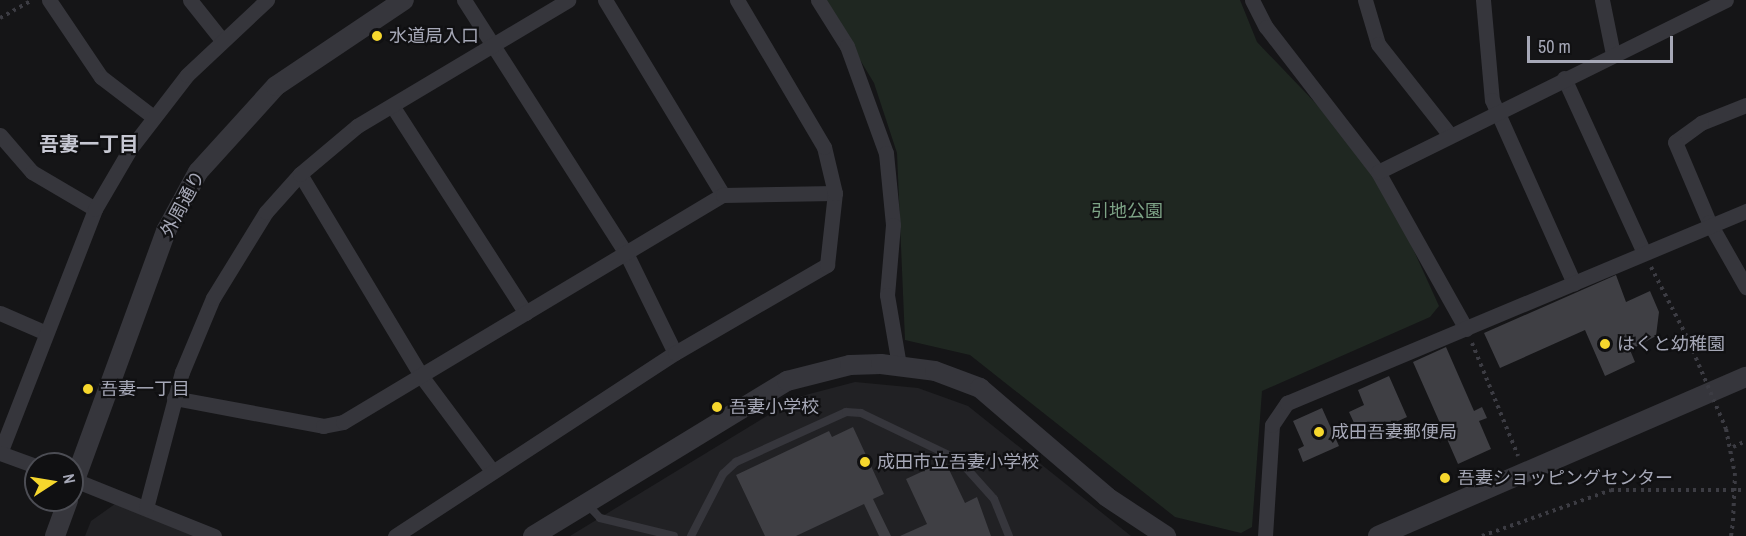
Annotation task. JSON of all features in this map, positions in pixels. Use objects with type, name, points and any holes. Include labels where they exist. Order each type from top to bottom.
[{"type":"street","points":[[49,0],[101,77],[152,116]]},
{"type":"street","points":[[190,0],[221,39]]},
{"type":"street","points":[[24,462],[0,453],[95,209],[152,116],[221,39],[267,0]]},
{"type":"street","name":"外周通り","points":[[84,452],[166,231],[198,172],[276,86],[404,0]]},
{"type":"street","points":[[464,0],[491,48],[626,254],[675,354]]},
{"type":"street","points":[[146,508],[174,398],[213,298],[239,249],[300,174],[357,126],[393,107],[568,0]]},
{"type":"street","points":[[605,0],[723,195]]},
{"type":"street","points":[[395,536],[675,354],[827,265],[835,193],[824,147],[737,0]]},
{"type":"street","points":[[818,0],[847,46],[886,153],[893,225],[887,295],[898,365]]},
{"type":"street","points":[[1252,0],[1266,27],[1378,172],[1466,329]]},
{"type":"street","points":[[1365,0],[1378,44],[1449,134]]},
{"type":"street","points":[[1483,0],[1496,110],[1574,282]]},
{"type":"street","points":[[1602,0],[1613,54]]},
{"type":"street","points":[[1378,172],[1496,110],[1725,0]]},
{"type":"street","points":[[1564,78],[1644,253]]},
{"type":"street","points":[[1746,105],[1701,123],[1674,142],[1709,222],[1746,287]]},
{"type":"street","points":[[393,107],[526,313]]},
{"type":"street","points":[[0,135],[32,172],[95,209]]},
{"type":"street","points":[[300,174],[422,377],[492,471]]},
{"type":"street","points":[[174,398],[323,426],[343,422],[422,377],[723,195],[835,193]]},
{"type":"street","points":[[1265,536],[1272,425],[1279,409],[1644,253],[1709,222],[1746,211]]},
{"type":"street","points":[[0,313],[46,333]]},
{"type":"street","points":[[533,536],[787,381],[850,365],[898,365],[980,388],[1107,497],[1166,536]]},
{"type":"street","points":[[1378,536],[1746,377]]},
{"type":"street","points":[[84,486],[214,536]]},
{"type":"street","points":[[55,536],[64,512]]},
{"type":"lane","points":[[691,536],[723,474],[736,462],[846,412],[861,413],[959,460],[994,499],[1009,536]]},
{"type":"lane","points":[[586,503],[600,518],[674,536]]},
{"type":"path","points":[[0,18],[32,0]]},
{"type":"path","points":[[1644,253],[1687,337],[1733,447],[1735,475],[1731,536]]},
{"type":"path","points":[[1466,329],[1520,459]]},
{"type":"path","points":[[1733,447],[1746,441]]},
{"type":"path","points":[[1482,536],[1611,490],[1746,490]]},
{"type":"shaded area","name":"成田市立吾妻小学校","points":[[855,382],[918,388],[968,406],[1131,536],[570,536],[798,397]]},
{"type":"shaded area","points":[[115,504],[197,536],[85,536],[91,521]]},
{"type":"green space","name":"引地公園","points":[[824,0],[1240,0],[1257,42],[1348,137],[1395,209],[1439,306],[1430,317],[1262,391],[1252,527],[1241,533],[1175,517],[970,355],[905,340],[897,153],[874,83]]},
{"type":"building","points":[[1616,275],[1626,302],[1650,291],[1659,312],[1656,336],[1630,350],[1635,362],[1605,376],[1585,330],[1500,368],[1484,333]]},
{"type":"building","points":[[1446,347],[1474,411],[1482,407],[1487,418],[1479,421],[1491,449],[1458,464],[1413,362]]},
{"type":"building","points":[[1389,376],[1407,417],[1361,438],[1349,412],[1364,405],[1358,390]]},
{"type":"building","points":[[1322,408],[1339,446],[1303,462],[1298,449],[1304,446],[1293,421]]},
{"type":"building","points":[[853,427],[884,494],[873,499],[891,536],[879,536],[864,504],[796,536],[765,536],[736,475],[829,431],[832,437]]},
{"type":"building","points":[[945,461],[965,503],[977,497],[991,536],[900,536],[927,524],[906,479]]},
{"type":"place","name":"水道局入口","points":[[377,36]]},
{"type":"place","name":"はくと幼稚園","points":[[1605,344]]},
{"type":"place","name":"吾妻一丁目","points":[[88,389]]},
{"type":"place","name":"吾妻小学校","points":[[717,407]]},
{"type":"place","name":"成田吾妻郵便局","points":[[1319,432]]},
{"type":"place","name":"成田市立吾妻小学校","points":[[865,462]]},
{"type":"place","name":"吾妻ショッピングセンター","points":[[1445,478]]},
{"type":"district","name":"吾妻一丁目","points":[[89,143]]}]
